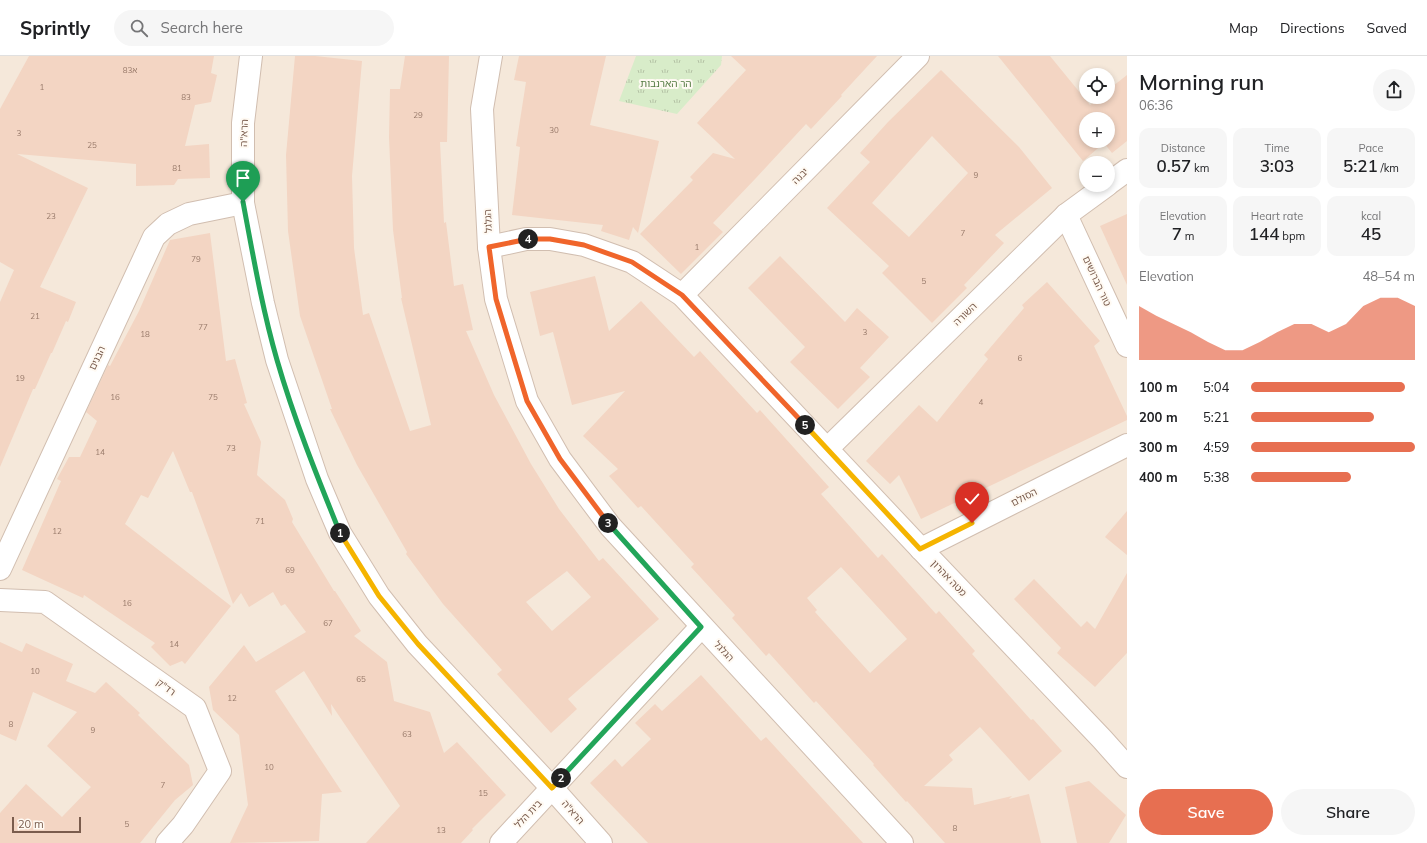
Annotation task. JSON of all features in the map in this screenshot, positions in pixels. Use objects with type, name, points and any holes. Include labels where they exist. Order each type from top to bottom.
[{"type":"street","name":"הרא\"ה","points":[[251,56],[244,123],[243,202],[263,303],[277,360],[315,472],[340,534],[379,596],[418,644],[601,843]]},
{"type":"street","name":"הגלגל","points":[[491,56],[482,109],[489,247],[496,299],[527,401],[560,459],[610,526],[701,627],[902,843]]},
{"type":"street","name":"יבנה","points":[[682,295],[918,56]]},
{"type":"street","name":"השורה","points":[[1115,178],[1127,170]]},
{"type":"street","name":"השורה","points":[[827,449],[1066,216],[1097,192]]},
{"type":"street","name":"הבנים","points":[[0,569],[154,237],[168,224],[190,214],[243,202]]},
{"type":"street","name":"טור הברושים","points":[[1066,216],[1127,346]]},
{"type":"street","name":"מטה אהרון","points":[[489,247],[526,239],[550,239],[584,245],[632,262],[682,295],[1127,767]]},
{"type":"street","name":"הסולם","points":[[920,549],[1127,445]]},
{"type":"street","name":"רד\"ק","points":[[0,600],[45,602],[196,708],[220,771],[183,825],[167,843]]},
{"type":"street","name":"בית הלל","points":[[501,843],[701,627]]},
{"type":"shaded area","points":[[0,56],[1127,56],[1127,843],[0,843]]},
{"type":"green space","name":"הר הארנבות","points":[[636,56],[722,56],[721,65],[677,114],[619,101]]},
{"type":"building","points":[[29,56],[214,56],[211,73],[217,75],[211,102],[195,105],[185,146],[209,144],[210,178],[178,179],[174,185],[136,186],[136,164],[17,154],[88,188],[40,287],[76,302],[68,322],[66,321],[35,389],[33,389],[0,467],[0,302],[14,270],[0,262],[0,109]]},
{"type":"building","points":[[295,56],[315,56],[362,61],[352,176],[354,248],[363,315],[369,313],[410,431],[431,425],[401,298],[393,230],[389,137],[390,89],[400,89],[405,56],[449,56],[447,142],[440,142],[444,223],[446,222],[454,286],[463,284],[473,330],[466,331],[494,395],[531,464],[559,509],[599,561],[603,558],[659,619],[568,699],[577,709],[551,733],[497,674],[502,670],[443,604],[406,554],[407,552],[357,465],[330,409],[332,409],[300,316],[288,231],[286,155]],"holes":[[[567,571],[591,597],[552,631],[526,602]]]},
{"type":"building","points":[[519,56],[606,56],[590,125],[659,141],[638,233],[633,227],[629,240],[601,231],[603,225],[512,215],[520,147],[516,146],[526,82],[514,80]]},
{"type":"building","points":[[731,56],[877,56],[811,129],[806,124],[713,223],[723,232],[681,274],[640,234],[693,180],[690,177],[713,153],[735,159],[697,123],[746,70]]},
{"type":"building","points":[[998,56],[1050,56],[1079,92],[1079,104],[1115,104],[1115,84],[1127,75],[1127,141],[1112,153],[1108,148],[1115,148],[1115,112],[1079,112],[1079,148],[1098,148],[1089,156],[1079,156]]},
{"type":"building","points":[[941,70],[1019,147],[1052,188],[995,235],[1004,243],[964,285],[967,288],[932,323],[882,273],[889,266],[827,208],[870,162],[860,153],[888,122]],"holes":[[[932,136],[968,173],[909,237],[872,203]]]},
{"type":"building","points":[[1127,214],[1127,285],[1100,226]]},
{"type":"building","points":[[210,233],[226,361],[235,359],[247,403],[244,404],[261,442],[257,475],[285,500],[293,519],[292,522],[334,591],[361,631],[354,636],[387,662],[394,701],[430,712],[444,753],[457,742],[506,795],[472,829],[473,830],[461,843],[366,843],[400,806],[331,704],[332,716],[304,671],[275,691],[342,792],[322,794],[319,841],[230,843],[248,805],[239,735],[213,710],[209,687],[244,645],[256,662],[306,632],[285,604],[281,606],[273,592],[249,607],[241,593],[233,604],[192,492],[190,492],[173,451],[148,498],[141,495],[125,524],[231,606],[185,664],[182,661],[170,666],[151,647],[155,643],[84,595],[83,598],[22,570],[61,481],[57,479],[69,457],[80,457],[97,421],[86,412],[108,365],[110,366],[139,311],[170,240]]},
{"type":"building","points":[[780,256],[845,322],[857,308],[889,337],[860,368],[870,377],[838,409],[790,362],[805,347],[748,288]]},
{"type":"building","points":[[595,276],[609,331],[641,301],[694,357],[700,351],[757,413],[760,410],[829,487],[821,494],[878,558],[882,554],[936,614],[939,611],[975,651],[972,654],[1031,720],[1033,719],[1062,751],[1029,781],[980,727],[949,755],[953,760],[924,786],[972,788],[974,805],[1012,796],[1009,799],[1029,794],[1041,843],[945,843],[907,801],[906,802],[873,765],[874,764],[816,701],[814,703],[769,653],[766,656],[732,618],[735,615],[691,567],[694,564],[641,506],[638,508],[609,476],[618,469],[583,436],[625,391],[572,405],[553,332],[540,336],[530,292]],"holes":[[[841,567],[907,639],[870,673],[815,612],[817,610],[807,598]]]},
{"type":"building","points":[[1047,282],[1100,341],[1094,346],[1127,416],[1127,420],[921,519],[899,475],[890,484],[866,461],[919,405],[937,422],[988,359],[984,355],[1024,308],[1022,305]]},
{"type":"building","points":[[1127,511],[1127,555],[1105,537]]},
{"type":"building","points":[[1127,573],[1127,653],[1095,687],[1057,653],[1061,648],[1014,599],[1034,579],[1081,627],[1087,621],[1095,629]]},
{"type":"building","points":[[0,642],[22,652],[26,643],[73,664],[66,681],[95,693],[106,682],[140,713],[138,715],[189,765],[193,785],[175,800],[140,843],[0,843],[0,813],[26,784],[62,817],[91,787],[47,746],[77,712],[33,692],[16,741],[0,734]]},
{"type":"building","points":[[701,675],[761,741],[766,737],[863,843],[648,843],[590,783],[615,759],[622,767],[651,739],[635,723],[655,704],[662,711]]},
{"type":"building","points":[[1089,781],[1126,815],[1109,843],[1077,843],[1065,787]]},
{"type":"route","points":[[243,202],[263,303],[277,360],[317,479],[340,534],[379,596],[418,644],[552,788],[701,627],[610,526],[560,459],[527,401],[496,299],[489,247],[526,239],[550,239],[584,245],[632,262],[682,295],[920,549],[972,523]]}]
